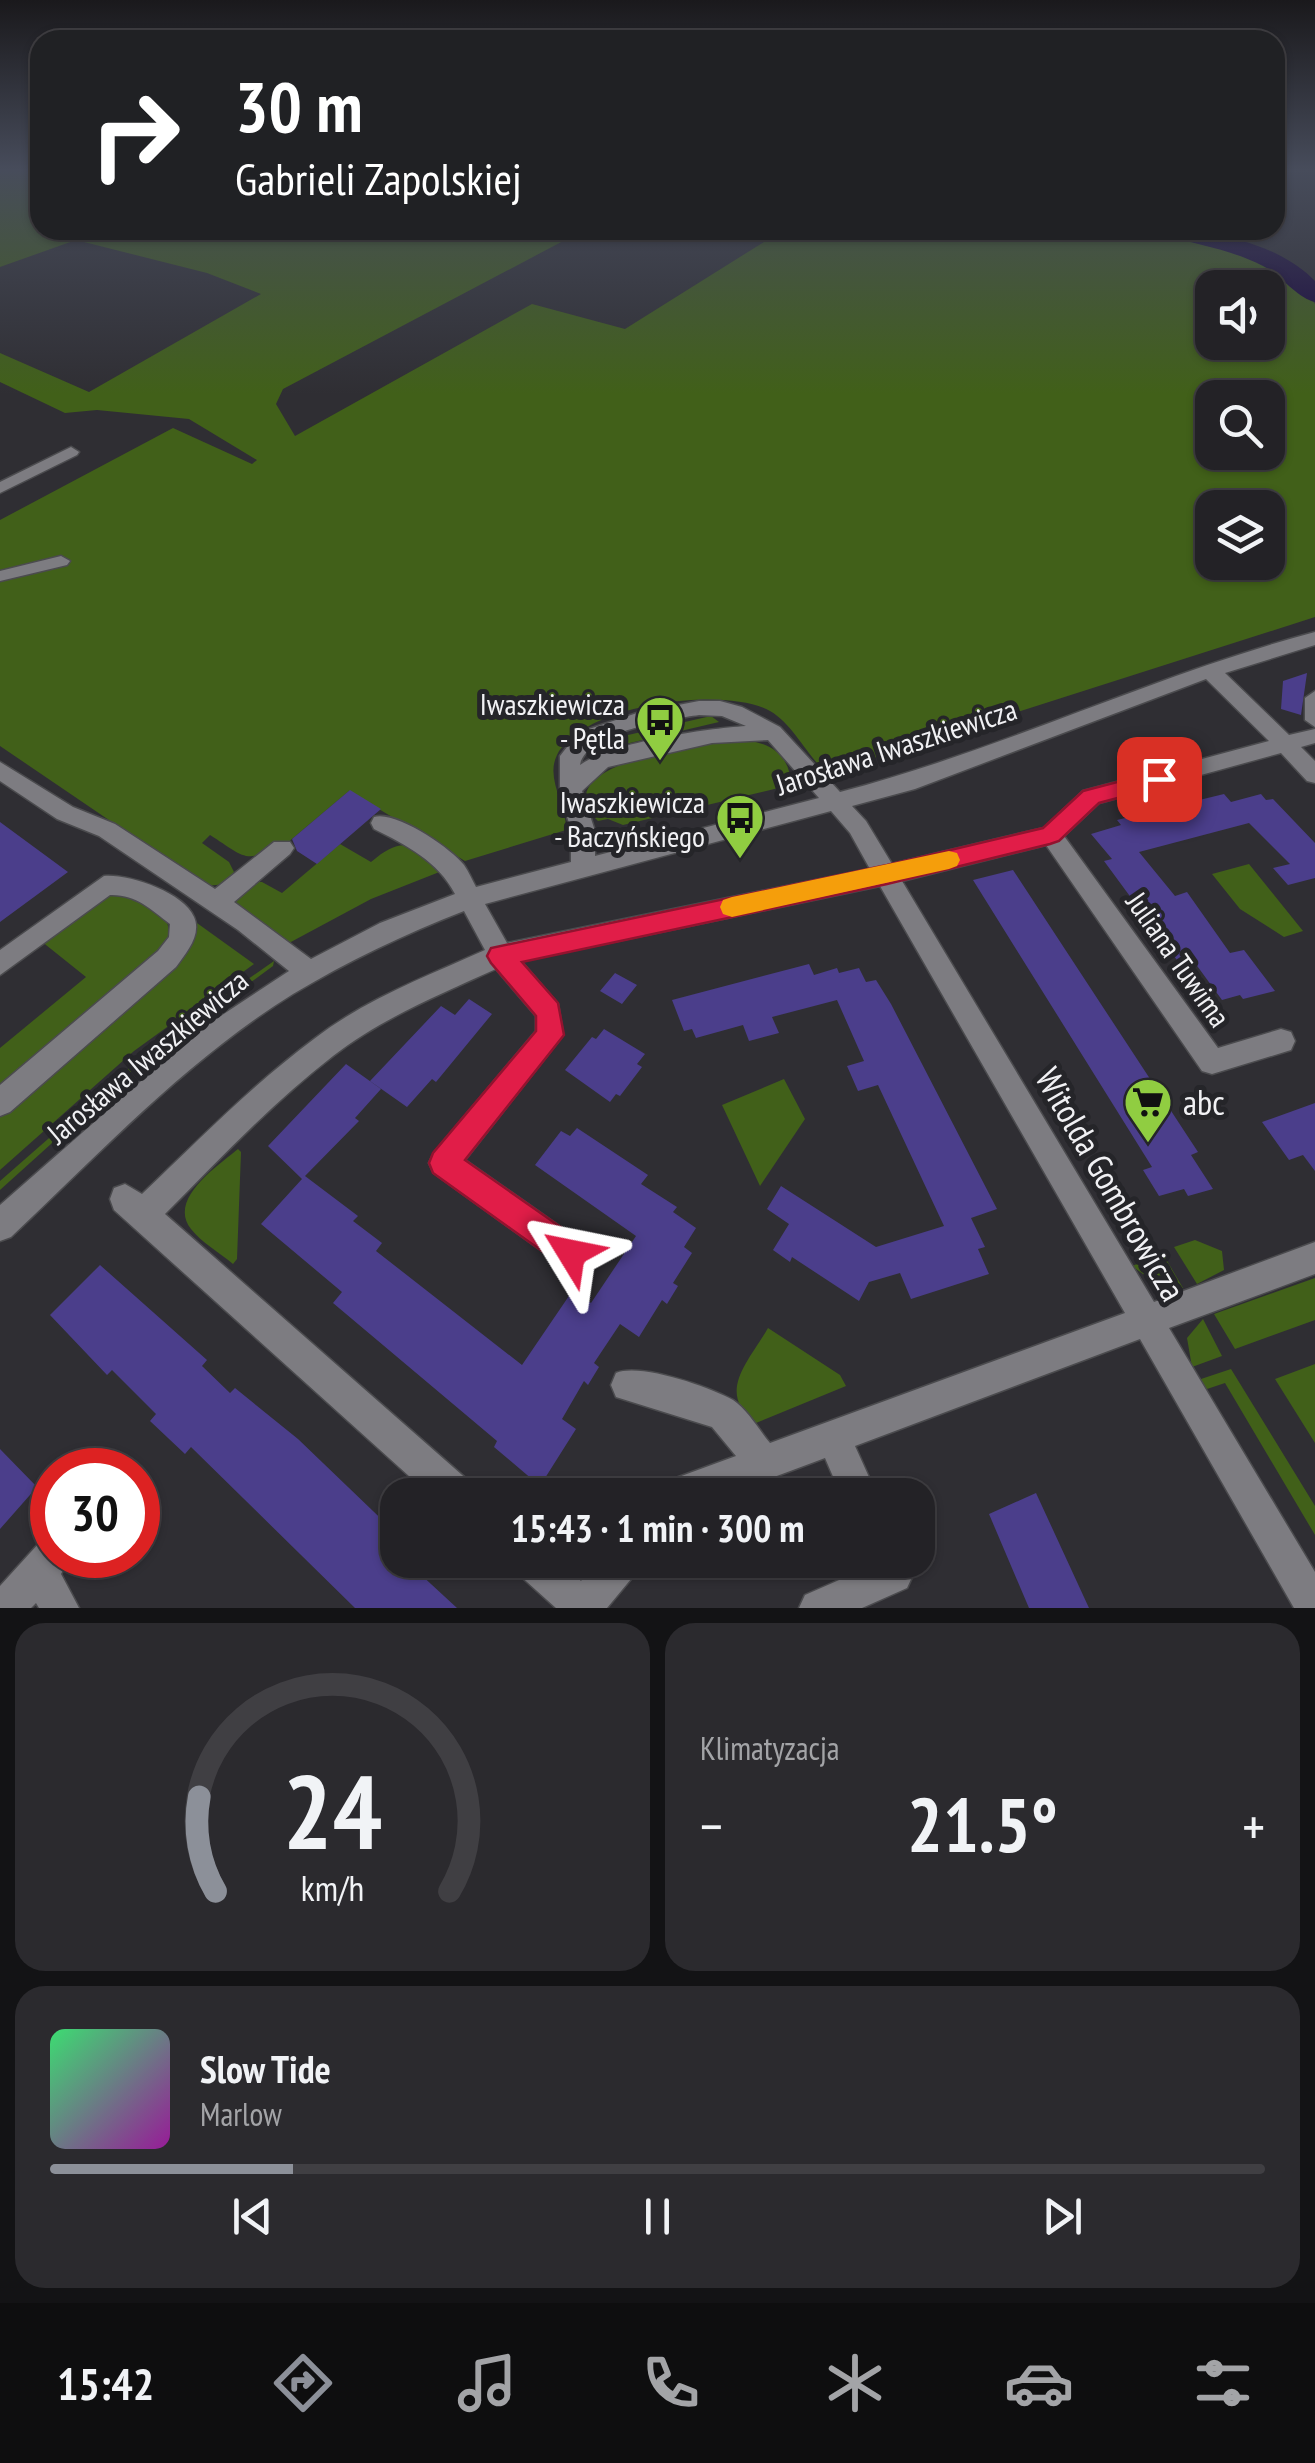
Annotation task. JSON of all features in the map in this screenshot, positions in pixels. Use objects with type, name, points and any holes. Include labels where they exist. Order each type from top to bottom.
[{"type":"street","points":[[0,488],[71,452]]},
{"type":"street","points":[[0,576],[61,562]]},
{"type":"street","name":"Jarosława Iwaszkiewicza","points":[[0,1226],[156,1082],[232,1022],[308,972],[389,930],[470,898],[907,783],[1209,671],[1315,638]]},
{"type":"street","points":[[1209,671],[1234,690],[1315,775]]},
{"type":"street","points":[[1315,698],[1315,720]]},
{"type":"street","name":"Witolda Gombrowicza","points":[[582,867],[582,831],[571,790],[584,773],[601,761],[712,736],[773,732],[858,826],[1314,1608]]},
{"type":"street","points":[[438,1478],[134,1207],[326,1045],[400,1001],[500,956],[887,875],[1050,835],[1091,797],[1315,736]]},
{"type":"street","points":[[0,770],[65,813],[108,830],[284,950],[308,972]]},
{"type":"street","points":[[382,823],[420,842],[454,869],[500,956],[549,1012],[550,1035],[444,1163],[571,1253]]},
{"type":"street","name":"Juliana Tuwima","points":[[1050,835],[1212,1062],[1281,1040]]},
{"type":"street","points":[[216,903],[282,848]]},
{"type":"street","points":[[0,964],[92,893],[119,883],[141,889],[182,920],[182,940],[168,959],[0,1103]]},
{"type":"street","points":[[724,1478],[1315,1258]]},
{"type":"street","points":[[628,1385],[674,1395],[724,1414],[764,1463]]},
{"type":"street","points":[[833,1437],[851,1478]]},
{"type":"street","points":[[6,1608],[33,1578]]},
{"type":"street","points":[[51,1578],[60,1608]]},
{"type":"street","points":[[550,1578],[583,1608],[607,1578]]},
{"type":"street","points":[[818,1608],[887,1578]]},
{"type":"green space","points":[[0,244],[65,244],[0,267]]},
{"type":"green space","points":[[92,244],[557,244],[283,389],[276,404],[295,436],[532,304],[625,329],[761,244],[1211,244],[1274,263],[1283,270],[1195,270],[1195,360],[1285,360],[1285,272],[1301,284],[1315,304],[1315,617],[827,773],[770,711],[749,703],[721,700],[656,704],[595,723],[572,737],[557,755],[553,773],[566,830],[465,861],[349,791],[286,844],[280,841],[260,854],[245,856],[210,835],[202,843],[229,862],[234,872],[226,884],[206,886],[0,746],[0,520],[173,428],[252,464],[257,460],[189,419],[97,410],[65,413],[0,382],[0,353],[89,392],[261,294],[207,273]]},
{"type":"green space","points":[[711,716],[719,722],[617,746],[613,743],[615,738]]},
{"type":"green space","points":[[727,739],[771,748],[785,762],[791,785],[623,825],[608,819],[598,821],[586,801],[590,785],[630,761]]},
{"type":"green space","points":[[340,844],[371,862],[393,847],[410,846],[447,869],[371,899],[289,943],[236,908],[232,898],[252,882],[262,882],[282,893]]},
{"type":"green space","points":[[1249,864],[1303,931],[1284,937],[1240,909],[1212,874]]},
{"type":"green space","points":[[129,894],[167,921],[171,942],[0,1095],[0,1048],[86,977],[41,941],[101,895]]},
{"type":"green space","points":[[190,918],[254,964],[134,1051],[0,1170],[0,1111],[165,971]]},
{"type":"green space","points":[[274,961],[273,966],[143,1061],[0,1190],[0,1181],[161,1040]]},
{"type":"green space","points":[[784,1079],[805,1119],[760,1186],[722,1105]]},
{"type":"green space","points":[[238,1149],[241,1152],[237,1259],[233,1264],[205,1243],[185,1218],[190,1195],[198,1184]]},
{"type":"green space","points":[[1195,1240],[1222,1251],[1224,1270],[1197,1284],[1174,1247]]},
{"type":"green space","points":[[1163,1254],[1183,1288],[1158,1285],[1132,1266]]},
{"type":"green space","points":[[1315,1278],[1315,1320],[1235,1349],[1214,1314]]},
{"type":"green space","points":[[1203,1319],[1222,1356],[1192,1367],[1187,1338]]},
{"type":"green space","points":[[768,1328],[840,1375],[846,1386],[756,1423],[744,1412],[737,1388],[745,1365]]},
{"type":"green space","points":[[1315,1364],[1315,1443],[1275,1379]]},
{"type":"green space","points":[[1231,1369],[1315,1506],[1315,1535],[1225,1383],[1204,1390],[1198,1380]]},
{"type":"building","points":[[1307,673],[1301,715],[1281,709],[1283,681]]},
{"type":"building","points":[[350,790],[381,809],[317,864],[297,851],[292,839]]},
{"type":"building","points":[[1224,794],[1231,802],[1261,794],[1266,800],[1273,799],[1315,843],[1315,878],[1288,885],[1273,868],[1290,864],[1249,823],[1139,852],[1175,896],[1187,892],[1230,953],[1244,950],[1275,991],[1222,1000],[1195,963],[1182,967],[1104,861],[1112,859],[1091,834],[1121,825],[1117,820]]},
{"type":"building","points":[[0,822],[68,872],[0,922]]},
{"type":"building","points":[[1013,870],[1198,1152],[1191,1155],[1213,1189],[1188,1196],[1184,1189],[1159,1196],[1143,1170],[1152,1167],[973,880]]},
{"type":"building","points":[[809,964],[814,975],[837,968],[839,973],[859,968],[866,982],[876,980],[891,1004],[997,1209],[971,1218],[985,1247],[978,1249],[989,1274],[911,1299],[900,1273],[869,1282],[859,1301],[792,1257],[790,1262],[773,1250],[789,1224],[767,1209],[781,1186],[876,1247],[944,1226],[878,1085],[858,1091],[847,1066],[864,1061],[837,1000],[772,1017],[779,1033],[749,1041],[743,1025],[696,1038],[692,1029],[684,1031],[672,1000]]},
{"type":"building","points":[[615,973],[637,985],[622,1004],[600,991]]},
{"type":"building","points":[[469,999],[492,1014],[436,1082],[432,1079],[407,1107],[370,1081],[441,1006],[455,1015]]},
{"type":"building","points":[[604,1029],[645,1054],[637,1064],[642,1067],[620,1096],[616,1094],[610,1102],[565,1070],[592,1037],[596,1039]]},
{"type":"building","points":[[346,1064],[381,1089],[355,1118],[359,1121],[305,1176],[358,1216],[353,1221],[382,1243],[376,1251],[522,1365],[573,1290],[591,1303],[636,1236],[535,1165],[561,1131],[570,1136],[577,1128],[648,1175],[641,1184],[677,1207],[673,1212],[696,1228],[684,1247],[692,1253],[673,1283],[678,1286],[667,1304],[662,1300],[639,1337],[620,1324],[594,1363],[599,1367],[588,1385],[584,1381],[562,1419],[576,1429],[545,1478],[531,1478],[494,1447],[497,1441],[333,1303],[342,1292],[261,1224],[302,1179],[268,1146]]},
{"type":"building","points":[[1315,1103],[1315,1171],[1303,1155],[1289,1160],[1262,1122]]},
{"type":"building","points":[[100,1265],[207,1360],[202,1366],[230,1393],[235,1388],[298,1439],[380,1518],[380,1578],[424,1578],[457,1608],[355,1608],[191,1447],[185,1454],[150,1421],[156,1414],[112,1370],[107,1375],[50,1315]]},
{"type":"building","points":[[0,1449],[30,1480],[30,1495],[0,1529]]},
{"type":"building","points":[[1036,1493],[1089,1608],[1029,1608],[989,1514]]},
{"type":"waterway","points":[[1225,244],[1268,259],[1301,280],[1315,295]]},
{"type":"slow traffic","points":[[732,907],[949,860]]},
{"type":"place","name":"Iwaszkiewicza - Pętla","points":[[660,762]]},
{"type":"place","name":"Iwaszkiewicza - Baczyńskiego","points":[[740,860]]},
{"type":"place","name":"abc","points":[[1148,1144]]},
{"type":"route","points":[[571,1253],[444,1163],[550,1035],[549,1012],[500,956],[887,875],[1050,835],[1091,797],[1159,779]]}]
